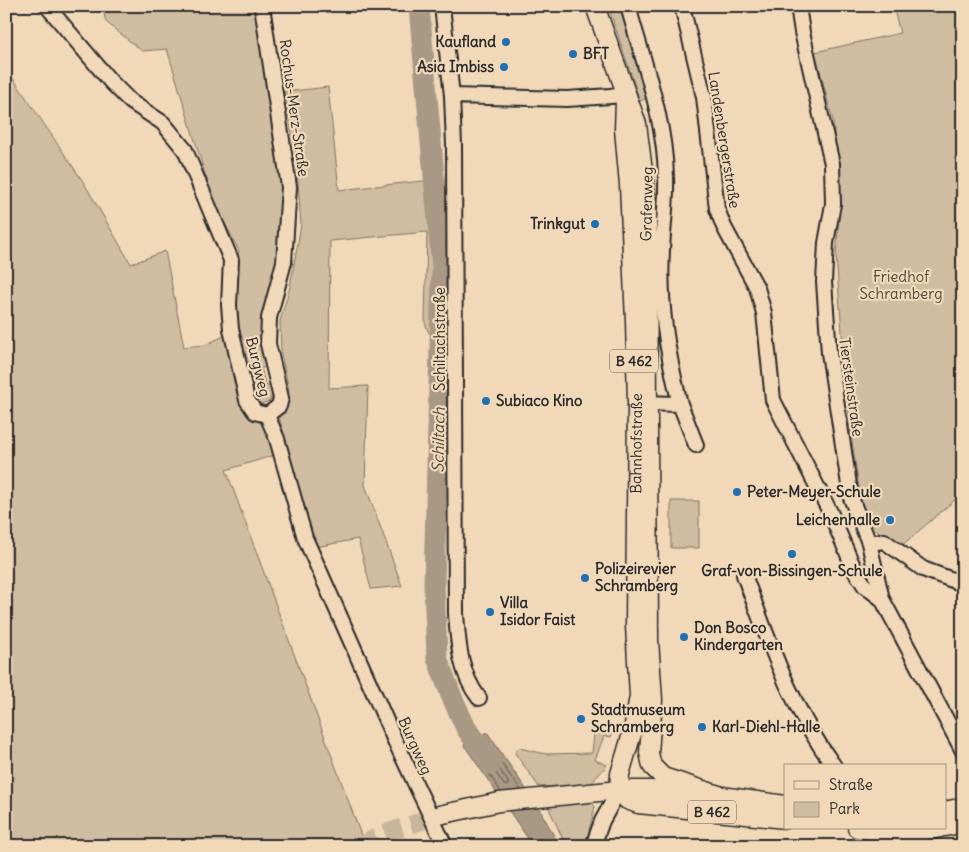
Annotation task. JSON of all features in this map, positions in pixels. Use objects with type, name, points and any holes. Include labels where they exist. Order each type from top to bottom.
[{"type":"main road","name":"B 462","points":[[595,6],[625,95]]},
{"type":"main road","name":"Bahnhofstraße","points":[[625,95],[624,129],[642,403],[649,640],[653,700],[649,753],[652,766],[663,777],[722,796]]},
{"type":"main road","name":"Bahnhofstraße","points":[[619,790],[620,774],[633,730],[639,696],[635,626],[642,403]]},
{"type":"main road","name":"B 462","points":[[619,790],[627,800],[638,804],[784,819]]},
{"type":"main road","points":[[439,815],[499,802],[619,790],[657,790],[722,796]]},
{"type":"main road","name":"B 462","points":[[722,796],[784,805]]},
{"type":"main road","points":[[946,811],[963,807]]},
{"type":"main road","points":[[946,827],[963,823]]},
{"type":"main road","points":[[865,830],[886,835],[933,830]]},
{"type":"main road","points":[[915,846],[933,830]]},
{"type":"street","name":"Burgweg","points":[[47,6],[111,82],[132,102],[163,123],[185,150],[231,260],[229,305],[231,328],[246,400],[255,412],[267,415],[277,439],[305,538],[396,743],[445,846]]},
{"type":"street","name":"Rochus-Merz-Straße","points":[[262,6],[289,187],[284,262],[269,318],[268,344],[281,398],[279,406],[267,415]]},
{"type":"street","name":"Schiltachstraße","points":[[442,6],[452,96],[456,341],[456,613],[458,644],[465,672],[479,698]]},
{"type":"street","name":"Grafenweg","points":[[628,6],[653,96],[665,167],[662,250],[663,321],[666,346],[680,404],[696,445]]},
{"type":"street","name":"Landenbergerstraße","points":[[682,6],[704,97],[717,209],[724,227],[757,288],[764,313],[773,400],[834,521],[856,571],[865,586],[882,599]]},
{"type":"street","name":"Tiersteinstraße","points":[[798,6],[802,32],[832,164],[833,204],[826,243],[824,282],[829,353],[851,498],[869,543],[882,599],[963,752]]},
{"type":"street","points":[[452,96],[568,99],[625,95]]},
{"type":"street","points":[[642,403],[680,404]]},
{"type":"street","points":[[869,543],[884,541],[923,569],[963,584]]},
{"type":"street","points":[[744,575],[796,706],[813,737],[833,764]]},
{"type":"street","points":[[593,846],[602,821],[619,790]]},
{"type":"green space","points":[[102,6],[259,6],[272,93],[285,212],[273,290],[263,309],[262,322],[270,366],[261,368],[266,386],[274,386],[270,401],[261,404],[256,399],[236,330],[231,294],[239,251],[213,200],[167,49],[142,51],[106,22]]},
{"type":"green space","points":[[608,6],[624,6],[650,97],[640,101]]},
{"type":"green space","name":"Friedhof Schramberg","points":[[893,6],[963,6],[963,493],[900,547],[872,527],[862,509],[849,421],[836,256],[840,205],[833,121],[815,52],[900,33]]},
{"type":"green space","points":[[6,68],[84,183],[131,264],[165,251],[184,347],[205,345],[226,335],[237,369],[267,422],[278,454],[226,470],[365,846],[6,846]]},
{"type":"green space","points":[[328,87],[339,190],[432,180],[437,269],[435,334],[429,333],[425,323],[427,232],[330,241],[329,388],[368,386],[365,485],[402,586],[371,589],[358,539],[316,547],[279,417],[289,390],[281,354],[280,321],[290,287],[301,225],[296,155],[284,92]]},
{"type":"green space","points":[[671,501],[699,501],[699,548],[671,548]]},
{"type":"green space","points":[[613,732],[611,737],[604,736],[595,760],[607,765],[591,784],[539,787],[515,753],[519,748],[546,754],[592,753],[594,734]]},
{"type":"green space","points":[[586,800],[592,802],[595,807],[585,846],[566,846],[547,804]]},
{"type":"water","points":[[487,732],[537,805],[560,846],[533,846],[464,745]]},
{"type":"waterway","name":"Schiltach","points":[[419,6],[442,267],[434,584],[437,658],[466,728],[491,764]]},
{"type":"tunnel","points":[[361,846],[380,835],[439,815]]},
{"type":"place","name":"Kaufland","points":[[506,42]]},
{"type":"place","name":"BFT","points":[[573,54]]},
{"type":"place","name":"Asia Imbiss","points":[[504,67]]},
{"type":"place","name":"Trinkgut","points":[[595,224]]},
{"type":"place","name":"Subiaco Kino","points":[[486,401]]},
{"type":"place","name":"Peter-Meyer-Schule","points":[[737,492]]},
{"type":"place","name":"Leichenhalle","points":[[890,520]]},
{"type":"place","name":"Graf-von-Bissingen-Schule","points":[[792,554]]},
{"type":"place","name":"Polizeirevier Schramberg","points":[[585,578]]},
{"type":"place","name":"Villa Isidor Faist","points":[[490,612]]},
{"type":"place","name":"Don Bosco Kindergarten","points":[[684,637]]},
{"type":"place","name":"Stadtmuseum Schramberg","points":[[581,719]]},
{"type":"place","name":"Karl-Diehl-Halle","points":[[702,727]]}]
